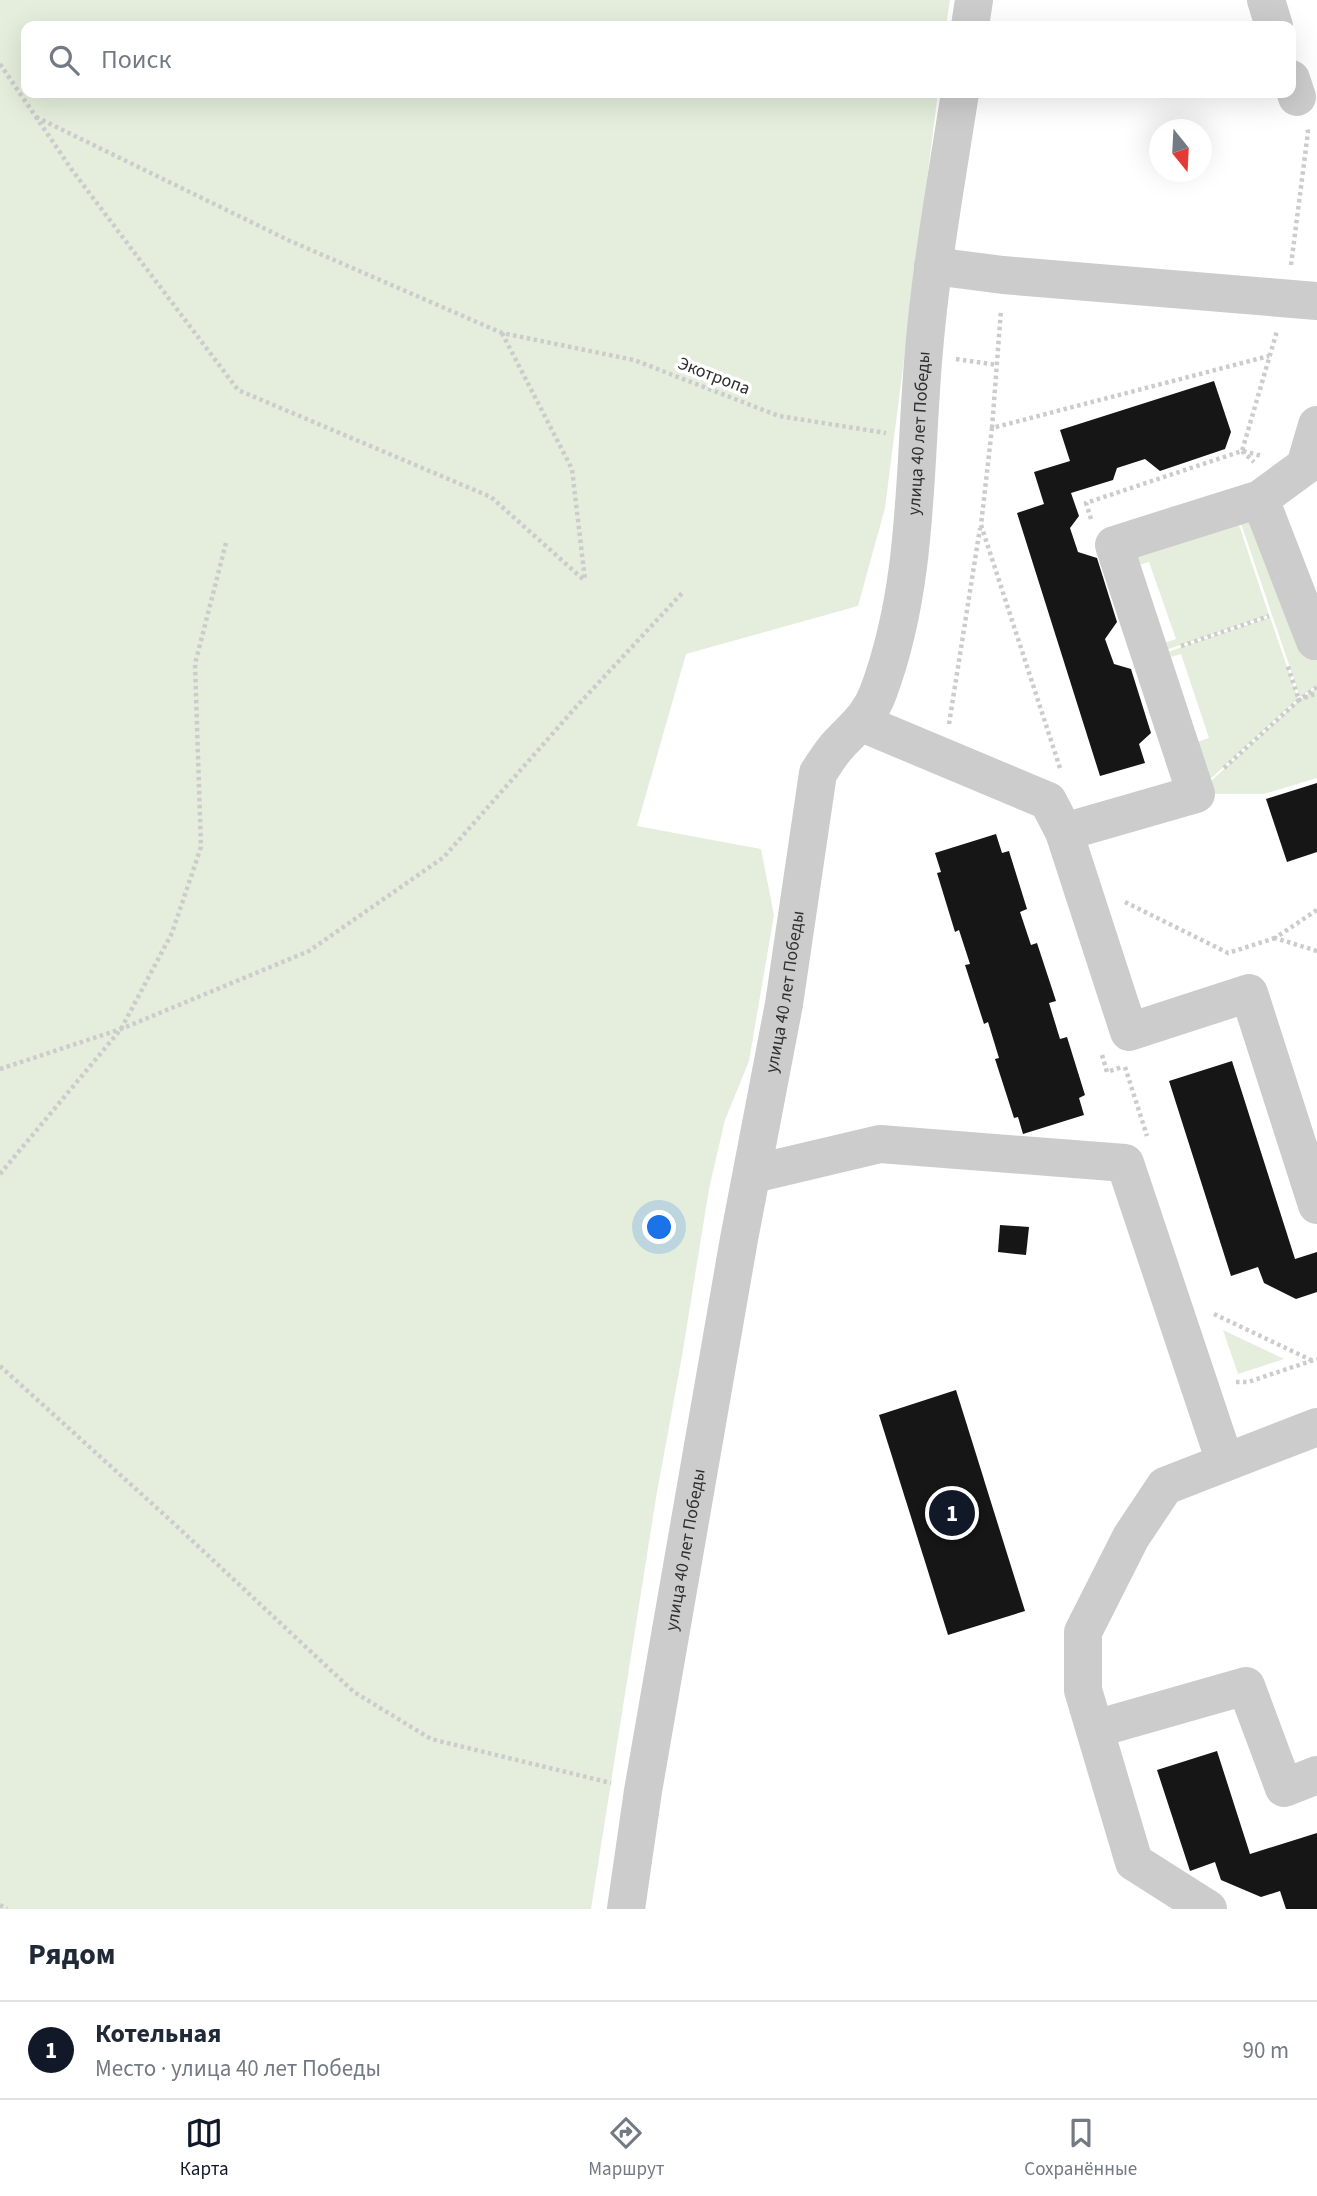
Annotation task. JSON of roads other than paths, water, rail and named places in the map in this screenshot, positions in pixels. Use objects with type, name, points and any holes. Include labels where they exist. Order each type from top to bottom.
[{"type":"street","points":[[971,21],[974,0]]},
{"type":"street","points":[[1266,0],[1272,21]]},
{"type":"street","name":"улица 40 лет Победы","points":[[626,1909],[643,1791],[739,1239],[784,1004],[818,774],[838,745],[862,723],[878,695],[902,607],[913,527],[917,438],[933,266],[959,98]]},
{"type":"street","points":[[933,266],[1003,275],[1302,300]]},
{"type":"street","points":[[1065,832],[1196,794],[1114,545],[1260,499],[1305,466],[1317,425]]},
{"type":"street","points":[[1260,499],[1315,641],[1300,646]]},
{"type":"street","points":[[862,723],[1048,801],[1065,832],[1129,1032],[1249,993],[1317,1205]]},
{"type":"street","points":[[752,1174],[880,1144],[1125,1163],[1225,1462]]},
{"type":"street","points":[[1208,1909],[1134,1863],[1083,1690],[1083,1632],[1131,1536],[1165,1486],[1317,1427]]},
{"type":"street","points":[[1094,1729],[1246,1686],[1284,1788],[1317,1775]]},
{"type":"place","name":"Котельная","points":[[952,1513]]}]
